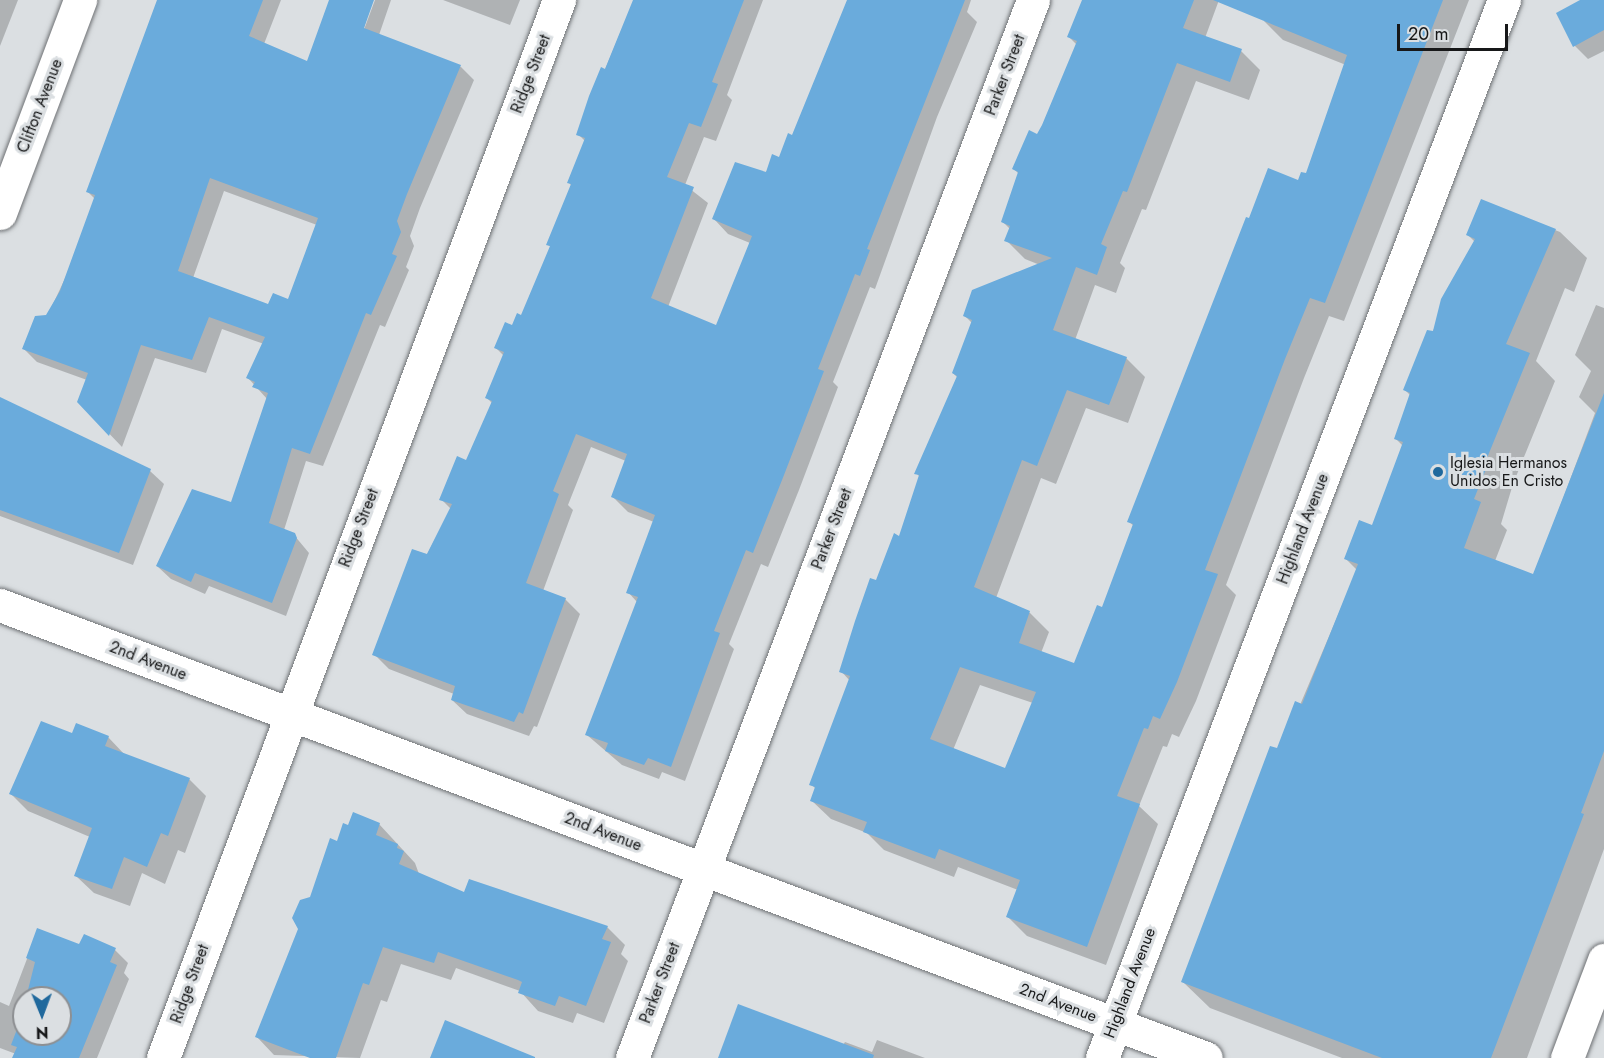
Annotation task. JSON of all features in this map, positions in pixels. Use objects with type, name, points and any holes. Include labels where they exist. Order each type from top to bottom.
[{"type":"street","name":"Clifton Avenue","points":[[0,213],[80,0]]},
{"type":"street","name":"Ridge Street","points":[[164,1058],[289,714],[559,0]]},
{"type":"street","name":"Parker Street","points":[[632,1058],[1033,0]]},
{"type":"street","name":"Highland Avenue","points":[[1102,1058],[1504,0]]},
{"type":"street","name":"2nd Avenue","points":[[0,606],[1206,1058]]},
{"type":"street","points":[[1567,1058],[1604,960]]},
{"type":"building","points":[[157,0],[263,0],[249,36],[307,61],[329,0],[374,0],[364,28],[461,65],[397,221],[401,232],[392,254],[397,256],[371,315],[366,313],[310,454],[292,448],[269,523],[295,533],[297,538],[272,603],[195,573],[191,582],[156,566],[192,489],[231,502],[268,393],[252,387],[255,382],[246,378],[265,337],[209,317],[192,360],[141,345],[109,436],[77,402],[88,373],[22,349],[35,316],[46,315],[60,291],[95,195],[86,192]],"holes":[[[210,178],[318,218],[288,299],[273,293],[268,304],[178,271]]]},
{"type":"building","points":[[633,0],[744,0],[712,82],[718,84],[701,127],[689,123],[667,177],[694,187],[651,298],[716,325],[752,236],[712,219],[735,162],[766,172],[772,154],[779,157],[788,133],[792,135],[847,0],[965,0],[867,249],[870,250],[860,276],[855,274],[818,369],[824,371],[753,553],[746,550],[714,631],[720,633],[671,767],[648,758],[644,765],[605,751],[608,743],[585,735],[638,597],[626,593],[655,515],[611,497],[627,454],[576,434],[553,491],[559,494],[526,583],[566,598],[523,714],[519,712],[514,722],[451,700],[455,686],[372,655],[412,549],[427,554],[452,504],[439,500],[457,456],[466,460],[492,401],[485,398],[504,352],[494,348],[505,322],[512,325],[517,313],[521,315],[550,246],[546,245],[571,184],[567,183],[585,138],[576,135],[589,96],[601,67],[605,69]]},
{"type":"building","points":[[1082,0],[1194,0],[1183,28],[1242,49],[1230,82],[1177,63],[1127,192],[1123,191],[1101,244],[1107,247],[1097,275],[1076,267],[1053,330],[1127,357],[1120,377],[1109,405],[1067,390],[1037,466],[1022,460],[974,587],[1030,611],[1019,643],[1074,663],[1097,605],[1102,607],[1133,524],[1127,522],[1246,217],[1249,218],[1268,168],[1298,180],[1301,172],[1306,173],[1347,55],[1213,0],[1443,0],[1325,303],[1310,298],[1285,359],[1205,570],[1218,574],[1177,682],[1160,719],[1153,716],[1148,729],[1144,728],[1117,796],[1140,804],[1087,947],[1006,917],[1020,880],[939,849],[935,859],[863,832],[867,822],[810,801],[815,787],[809,785],[850,676],[839,672],[870,578],[876,580],[894,533],[899,536],[919,475],[914,474],[957,376],[952,373],[972,320],[963,316],[972,290],[1052,258],[1004,241],[1010,226],[1001,222],[1018,172],[1012,169],[1029,130],[1037,134],[1042,125],[1077,41],[1067,37]],"holes":[[[960,667],[1036,692],[1005,768],[930,739]]]},
{"type":"building","points":[[1580,0],[1604,0],[1604,30],[1573,47],[1556,13]]},
{"type":"building","points":[[1481,199],[1556,229],[1506,344],[1530,353],[1487,458],[1490,459],[1474,499],[1481,502],[1464,548],[1533,574],[1604,393],[1604,751],[1581,813],[1584,814],[1491,1058],[1382,1058],[1181,982],[1270,746],[1277,748],[1295,701],[1302,704],[1358,564],[1344,559],[1359,520],[1372,525],[1403,442],[1394,439],[1410,393],[1403,390],[1427,330],[1433,331],[1441,299],[1475,239],[1466,235]]},
{"type":"building","points":[[0,397],[151,469],[119,553],[0,510]]},
{"type":"building","points":[[41,721],[72,733],[76,723],[109,736],[105,746],[190,778],[168,836],[161,833],[147,867],[124,857],[112,889],[74,876],[92,828],[9,794]]},
{"type":"building","points":[[353,812],[380,823],[376,835],[398,844],[397,848],[404,851],[399,864],[464,892],[469,879],[608,926],[602,939],[611,942],[586,1006],[559,996],[555,1006],[518,993],[522,982],[438,952],[434,963],[383,947],[369,985],[363,983],[336,1058],[310,1058],[255,1037],[298,929],[292,918],[300,900],[310,897],[330,838],[337,841],[343,823],[348,825]]},
{"type":"building","points":[[37,928],[79,944],[84,934],[116,948],[110,962],[117,965],[79,1058],[12,1058],[17,1047],[14,1046],[72,1046],[72,986],[29,986],[35,962],[26,958]]},
{"type":"building","points":[[738,1004],[874,1055],[873,1058],[718,1058]]},
{"type":"building","points":[[445,1020],[535,1057],[535,1058],[430,1058]]},
{"type":"place","name":"Iglesia Hermanos Unidos En Cristo","points":[[1438,472]]}]
